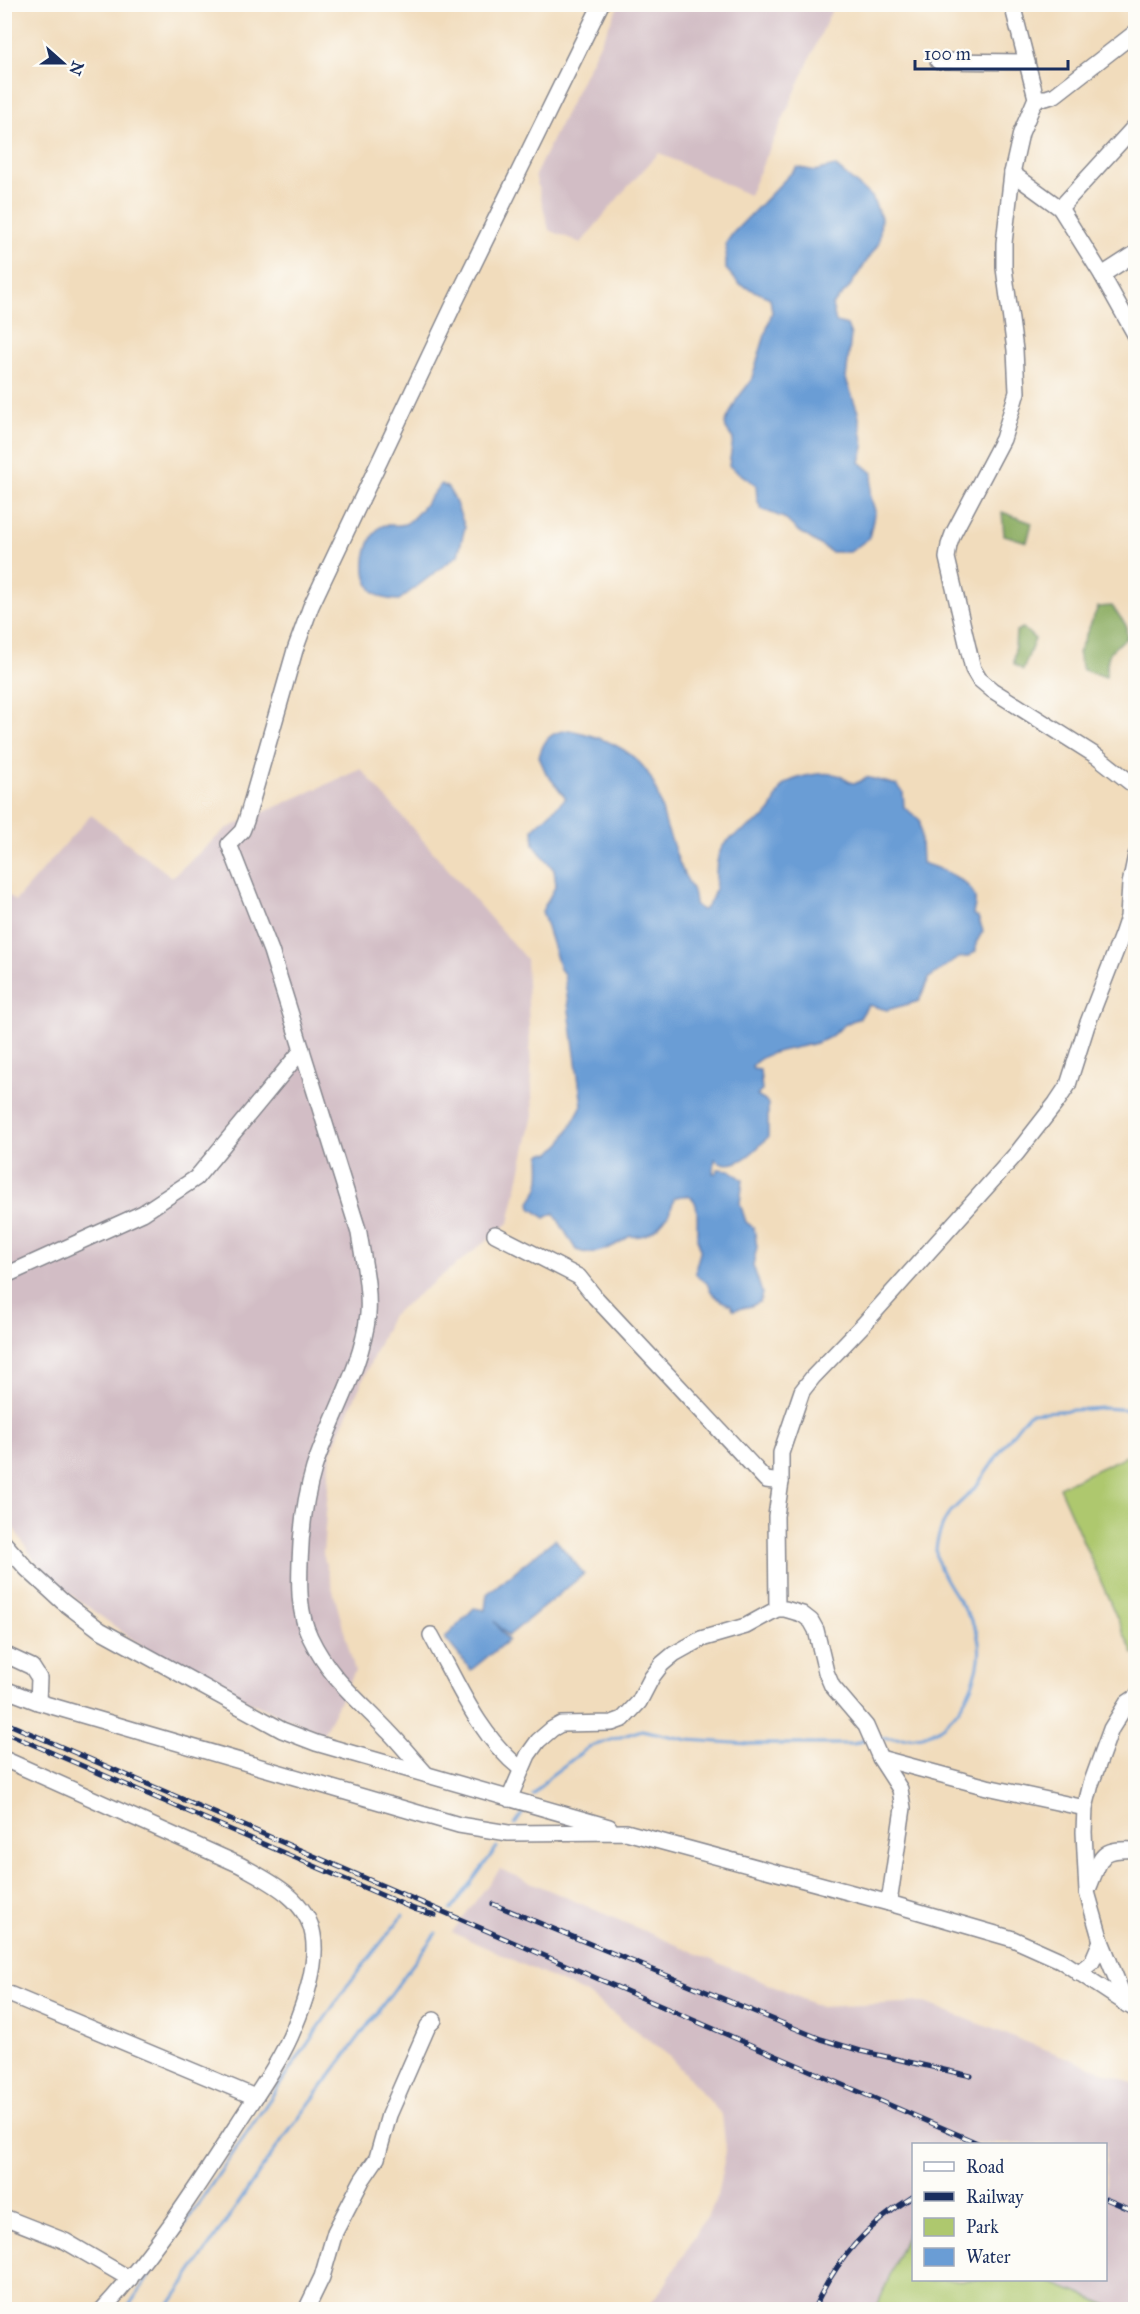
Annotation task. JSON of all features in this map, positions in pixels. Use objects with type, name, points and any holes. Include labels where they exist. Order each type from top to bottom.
[{"type":"street","points":[[427,1775],[388,1730],[351,1696],[325,1664],[310,1637],[302,1616],[299,1579],[301,1536],[307,1497],[315,1468],[351,1380],[368,1313],[365,1272],[358,1233],[271,951],[229,844],[242,831],[246,821],[295,650],[311,606],[454,304],[601,4]]},
{"type":"street","points":[[1012,4],[1036,98],[1021,133],[1011,172],[1004,243],[1004,268],[1017,369],[1017,392],[1003,439],[953,534],[947,558],[968,651],[973,669],[979,679],[992,690],[1098,758],[1136,787]]},
{"type":"street","points":[[1036,98],[1055,95],[1136,32]]},
{"type":"street","points":[[938,61],[1027,62]]},
{"type":"street","points":[[1060,208],[1136,125]]},
{"type":"street","points":[[1011,172],[1060,208],[1102,274],[1136,336]]},
{"type":"street","points":[[1102,274],[1136,253]]},
{"type":"street","points":[[777,1608],[776,1516],[782,1482],[781,1453],[802,1391],[1017,1153],[1068,1085],[1087,1025],[1132,921],[1130,884],[1136,855]]},
{"type":"street","points":[[4,1276],[143,1213],[196,1178],[302,1050]]},
{"type":"street","points":[[495,1233],[579,1277],[595,1297],[766,1479],[782,1482]]},
{"type":"street","points":[[4,1544],[62,1601],[100,1630],[282,1730],[316,1743],[509,1799],[1013,1939],[1060,1960],[1131,2007]]},
{"type":"street","points":[[509,1799],[521,1769],[538,1741],[552,1729],[561,1724],[612,1723],[623,1719],[639,1702],[652,1677],[662,1664],[674,1654],[701,1639],[746,1626],[777,1608],[802,1614],[812,1620],[832,1686],[866,1726],[878,1753],[900,1789],[903,1808],[889,1903]]},
{"type":"street","points":[[431,1635],[486,1733],[507,1758],[521,1769]]},
{"type":"street","points":[[4,1654],[32,1667],[39,1678],[38,1702]]},
{"type":"street","points":[[4,1689],[38,1702],[459,1825],[508,1833],[626,1832]]},
{"type":"street","points":[[1131,2007],[1101,1941],[1087,1892],[1084,1832],[1085,1808],[1091,1784],[1111,1729],[1126,1703],[1136,1697]]},
{"type":"street","points":[[878,1753],[987,1787],[1085,1808]]},
{"type":"street","points":[[4,1759],[240,1865],[274,1884],[293,1900],[308,1919],[313,1936],[307,1995],[293,2031],[255,2097],[198,2186],[130,2280],[102,2310]]},
{"type":"street","points":[[1087,1892],[1105,1853],[1113,1849],[1136,1850]]},
{"type":"street","points":[[1078,1973],[1092,1962],[1101,1941]]},
{"type":"street","points":[[4,1992],[255,2097]]},
{"type":"street","points":[[306,2310],[322,2277],[335,2232],[362,2180],[377,2158],[389,2115],[428,2026],[434,2020]]},
{"type":"street","points":[[4,2217],[65,2241],[130,2280]]},
{"type":"shaded area","points":[[619,5],[834,5],[749,195],[659,153],[581,243],[549,230],[535,175]]},
{"type":"shaded area","points":[[361,769],[526,959],[533,1115],[509,1223],[392,1315],[331,1451],[323,1554],[355,1671],[323,1734],[172,1668],[44,1575],[5,1515],[4,890],[15,901],[91,815],[172,877],[226,829]]},
{"type":"shaded area","points":[[500,1869],[821,2007],[923,2002],[1135,2084],[1135,2309],[1118,2309],[1048,2281],[1107,2281],[1107,2143],[912,2143],[912,2225],[876,2309],[646,2309],[665,2285],[716,2201],[726,2151],[722,2115],[668,2055],[587,1994],[452,1932]]},
{"type":"green space","points":[[1002,512],[1032,523],[1027,542],[1004,535]]},
{"type":"green space","points":[[1112,606],[1126,625],[1127,638],[1110,653],[1106,677],[1083,670],[1078,653],[1098,607]]},
{"type":"green space","points":[[1023,628],[1035,639],[1023,670],[1014,664],[1016,631]]},
{"type":"green space","points":[[1135,1452],[1136,1653],[1133,1654],[1059,1487]]},
{"type":"green space","points":[[911,2224],[912,2281],[1048,2281],[1118,2309],[876,2309]]},
{"type":"water","points":[[835,166],[872,197],[881,218],[879,243],[848,289],[832,305],[836,322],[847,325],[851,335],[846,379],[858,412],[864,447],[860,462],[873,473],[870,494],[875,511],[869,538],[850,552],[831,552],[797,530],[784,518],[761,509],[757,499],[756,485],[729,466],[733,439],[725,423],[737,399],[751,381],[772,312],[770,298],[739,284],[726,269],[726,243],[797,167],[815,171]]},
{"type":"water","points":[[441,484],[448,488],[454,498],[465,527],[458,555],[399,600],[381,597],[369,584],[366,575],[366,556],[372,537],[380,527],[407,523],[421,510]]},
{"type":"water","points":[[569,730],[596,737],[622,748],[642,766],[656,790],[679,861],[692,888],[695,904],[701,910],[705,909],[714,893],[718,857],[724,844],[766,816],[780,789],[788,782],[819,774],[838,775],[852,783],[859,782],[866,777],[897,785],[903,792],[904,807],[920,820],[922,863],[961,881],[973,892],[975,904],[973,914],[978,917],[983,931],[976,943],[976,951],[967,957],[958,958],[929,978],[919,1001],[887,1010],[868,1005],[860,1018],[845,1025],[828,1038],[810,1045],[768,1055],[752,1066],[753,1069],[760,1070],[762,1090],[757,1096],[768,1105],[768,1137],[751,1154],[737,1162],[722,1163],[715,1159],[713,1173],[716,1173],[718,1169],[730,1170],[743,1180],[740,1203],[746,1222],[754,1228],[757,1247],[753,1265],[762,1293],[760,1302],[751,1306],[734,1310],[731,1305],[716,1297],[707,1283],[697,1276],[696,1268],[700,1250],[697,1236],[697,1214],[694,1201],[690,1197],[674,1198],[664,1220],[645,1235],[630,1236],[611,1247],[590,1253],[576,1250],[554,1213],[545,1218],[531,1208],[530,1202],[537,1191],[540,1180],[540,1156],[543,1153],[551,1153],[562,1142],[582,1105],[564,974],[560,969],[542,911],[556,885],[554,870],[534,845],[533,829],[566,798],[546,773],[539,757],[543,745],[552,735]]},
{"type":"water","points":[[555,1539],[584,1574],[508,1636],[494,1621],[508,1640],[471,1670],[445,1638],[474,1608],[485,1610],[487,1594]]},
{"type":"waterway","points":[[875,1737],[907,1738],[931,1733],[948,1721],[965,1699],[979,1659],[977,1633],[942,1572],[936,1551],[937,1543],[948,1516],[973,1490],[1022,1422],[1030,1413],[1102,1408],[1136,1410]]},
{"type":"waterway","points":[[533,1795],[549,1777],[589,1747],[642,1730],[688,1740],[748,1744],[854,1744],[866,1739]]},
{"type":"waterway","points":[[515,1824],[525,1810]]},
{"type":"waterway","points":[[451,1910],[497,1847]]},
{"type":"waterway","points":[[126,2310],[347,1986],[403,1915]]},
{"type":"waterway","points":[[166,2310],[267,2161],[436,1933]]},
{"type":"railway","points":[[4,1722],[978,2143]]},
{"type":"railway","points":[[4,1732],[414,1909],[435,1915]]},
{"type":"railway","points":[[493,1904],[821,2039],[861,2051],[971,2076]]},
{"type":"railway","points":[[813,2310],[832,2275],[854,2245],[881,2219],[912,2197]]},
{"type":"railway","points":[[1107,2199],[1136,2212]]}]
